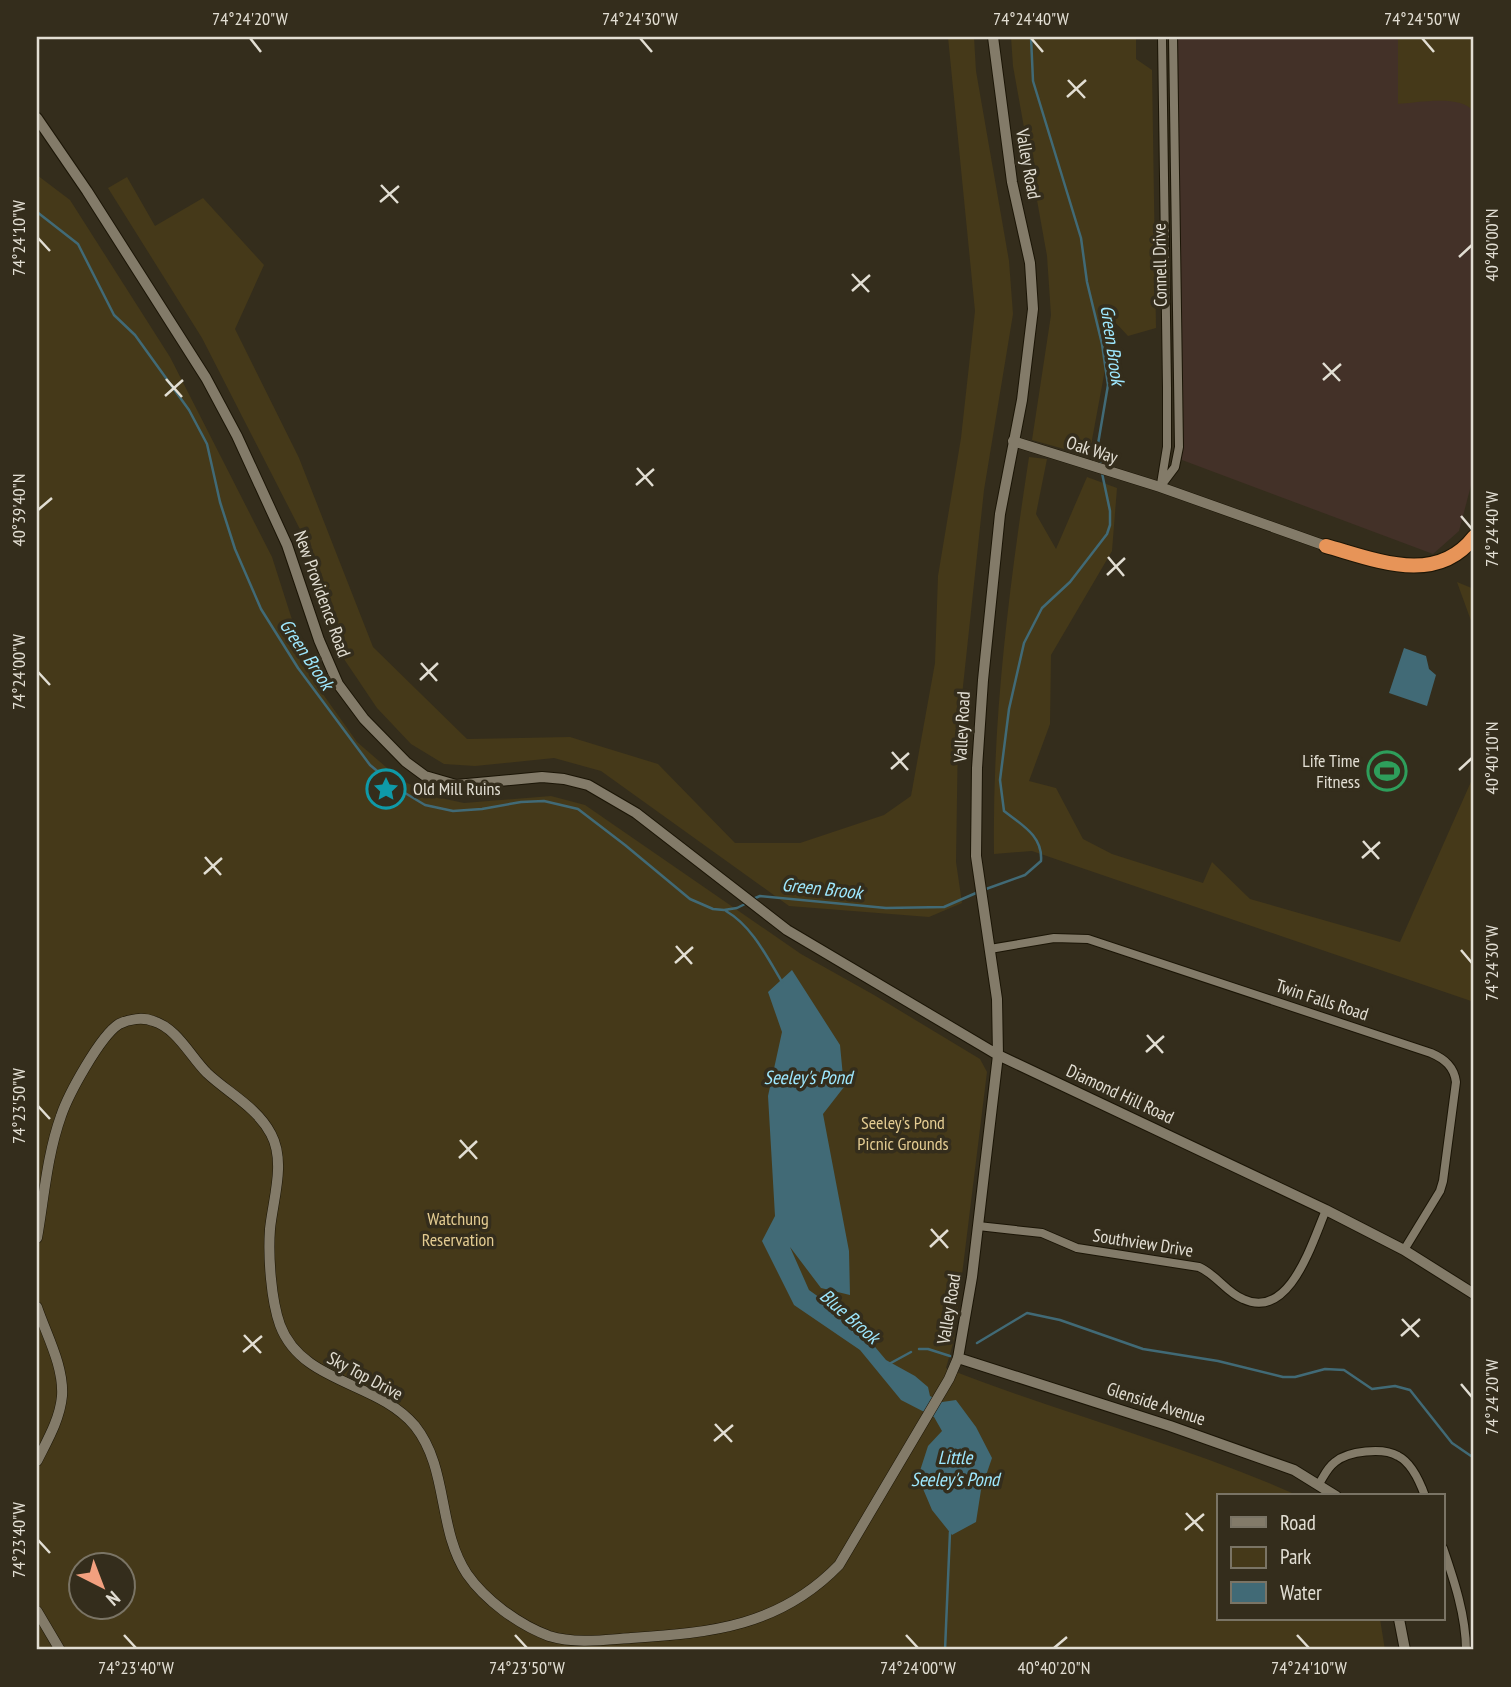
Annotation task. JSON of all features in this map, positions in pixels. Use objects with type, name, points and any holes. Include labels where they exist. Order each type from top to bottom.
[{"type":"highway","points":[[1326,546],[1396,564],[1420,567],[1459,553],[1474,537]]},
{"type":"main road","name":"Valley Road","points":[[958,1358],[971,1288],[998,1055],[997,999],[976,856],[982,680],[1000,514],[1022,400],[1032,328],[1033,291],[1024,232],[1012,183],[993,37]]},
{"type":"main road","name":"New Providence Road","points":[[37,118],[87,191],[206,378],[265,493],[287,545],[329,665],[344,692],[373,729],[414,768],[425,776],[446,783],[466,785],[542,777],[588,785],[636,813],[760,910]]},
{"type":"main road","name":"Diamond Hill Road","points":[[760,910],[805,941],[998,1055],[1326,1210],[1404,1251],[1474,1294]]},
{"type":"main road","name":"Glenside Avenue","points":[[958,1358],[1170,1426],[1294,1470],[1333,1494]]},
{"type":"main road","points":[[1399,1620],[1405,1650]]},
{"type":"street","name":"Connell Drive","points":[[1160,487],[1167,447],[1163,37]]},
{"type":"street","name":"Connell Drive","points":[[1160,487],[1175,467],[1180,447],[1173,37]]},
{"type":"street","name":"Oak Way","points":[[1013,441],[1160,487]]},
{"type":"street","points":[[1160,487],[1326,546]]},
{"type":"street","name":"Twin Falls Road","points":[[990,949],[1054,938],[1088,939],[1431,1053],[1446,1061],[1455,1074],[1456,1082],[1443,1181],[1440,1191],[1404,1251]]},
{"type":"street","name":"Sky Top Drive","points":[[37,1238],[61,1115],[72,1091],[106,1035],[121,1023],[138,1019],[152,1020],[169,1029],[207,1073],[262,1120],[273,1137],[278,1159],[270,1255],[275,1307],[288,1340],[302,1357],[316,1368],[377,1397],[398,1410],[414,1425],[430,1450],[437,1469],[453,1545],[467,1574],[489,1597],[517,1619],[539,1632],[564,1639],[582,1641],[721,1630],[763,1617],[803,1596],[839,1565],[928,1414]]},
{"type":"street","name":"Southview Drive","points":[[978,1226],[1042,1233],[1077,1248],[1199,1267],[1215,1275],[1237,1296],[1260,1303],[1281,1296],[1291,1284],[1326,1210]]},
{"type":"street","points":[[37,1307],[62,1385],[56,1419],[37,1461]]},
{"type":"street","name":"Valley Road","points":[[928,1414],[958,1358]]},
{"type":"street","points":[[1319,1484],[1327,1470],[1340,1458],[1360,1453],[1389,1452],[1406,1462],[1424,1494]]},
{"type":"street","points":[[1444,1551],[1458,1597],[1466,1634],[1466,1650]]},
{"type":"street","points":[[37,1611],[60,1650]]},
{"type":"shaded area","points":[[1178,37],[1474,37],[1474,474],[1459,531],[1433,554],[1182,460]]},
{"type":"green space","points":[[948,37],[974,37],[976,71],[1009,261],[1013,314],[984,490],[958,733],[956,862],[962,903],[929,917],[789,906],[601,771],[554,758],[475,766],[444,764],[411,744],[377,708],[344,659],[307,543],[202,338],[108,188],[127,177],[155,226],[203,198],[264,265],[235,329],[299,458],[373,647],[467,739],[570,737],[658,764],[735,843],[800,843],[884,815],[911,796],[935,663],[938,576],[961,438],[975,311]]},
{"type":"green space","points":[[1011,37],[1136,37],[1136,59],[1152,70],[1156,328],[1128,336],[1114,321],[1089,456],[1032,440],[1051,315],[1047,256],[1013,66]]},
{"type":"green space","points":[[1398,37],[1474,37],[1474,112],[1468,106],[1450,101],[1398,104]]},
{"type":"green space","name":"Watchung Reservation","points":[[37,175],[70,200],[170,357],[272,557],[310,676],[357,742],[401,780],[436,797],[464,803],[551,796],[585,805],[801,954],[980,1059],[987,1072],[954,1340],[946,1368],[1168,1445],[1294,1494],[1217,1494],[1217,1620],[1380,1620],[1385,1650],[37,1650]]},
{"type":"green space","points":[[1029,457],[1047,459],[1036,514],[1056,549],[1087,477],[1117,488],[1112,551],[1051,655],[1050,724],[1029,781],[1056,788],[1083,839],[1112,854],[1203,883],[1212,862],[1250,899],[1400,942],[1474,775],[1474,1002],[1032,851],[994,854],[996,754],[1003,655]]},
{"type":"green space","points":[[1457,582],[1474,589],[1474,629]]},
{"type":"water","points":[[1404,648],[1426,656],[1429,669],[1436,675],[1427,706],[1389,693]]},
{"type":"water","name":"Seeley's Pond","points":[[792,970],[840,1045],[844,1087],[823,1114],[849,1251],[850,1295],[821,1288],[790,1247],[809,1290],[855,1323],[886,1360],[915,1376],[928,1387],[930,1396],[942,1402],[956,1400],[976,1427],[992,1458],[981,1490],[976,1522],[952,1535],[932,1510],[918,1477],[928,1446],[942,1431],[934,1417],[901,1400],[860,1350],[794,1305],[762,1241],[775,1216],[768,1096],[782,1032],[768,992]]},
{"type":"waterway","name":"Green Brook","points":[[1031,37],[1033,81],[1081,238],[1087,282],[1102,344],[1108,385],[1098,444],[1101,467]]},
{"type":"waterway","name":"Green Brook","points":[[37,212],[78,244],[114,315],[135,335],[189,410],[207,444],[220,502],[235,549],[261,609],[298,668],[370,765],[400,790],[425,805],[453,811],[544,801],[578,809],[690,899],[713,909],[724,910],[747,903]]},
{"type":"waterway","name":"Green Brook","points":[[986,889],[1025,875],[1041,861],[1041,852],[1035,838],[1004,811],[1000,780],[1009,709],[1024,643],[1042,608],[1070,582],[1107,534],[1110,511],[1102,473]]},
{"type":"waterway","name":"Green Brook","points":[[753,899],[760,896],[886,908],[944,907],[976,893]]},
{"type":"waterway","name":"Blue Brook","points":[[726,911],[751,933],[782,982]]},
{"type":"waterway","points":[[977,1343],[1027,1313],[1060,1320],[1143,1349],[1218,1361],[1283,1377],[1295,1377],[1325,1369],[1344,1370],[1372,1389],[1395,1386],[1410,1390],[1452,1443],[1474,1458]]},
{"type":"waterway","points":[[919,1349],[950,1356]]},
{"type":"waterway","points":[[889,1364],[911,1352]]},
{"type":"waterway","name":"Blue Brook","points":[[945,1650],[950,1532]]},
{"type":"place","name":"Life Time Fitness","points":[[1387,771]]},
{"type":"place","name":"Old Mill Ruins","points":[[386,789]]},
{"type":"park label","name":"Seeley's Pond Picnic Grounds","points":[[903,1133]]},
{"type":"water label","name":"Little Seeley's Pond","points":[[955,1468]]}]
